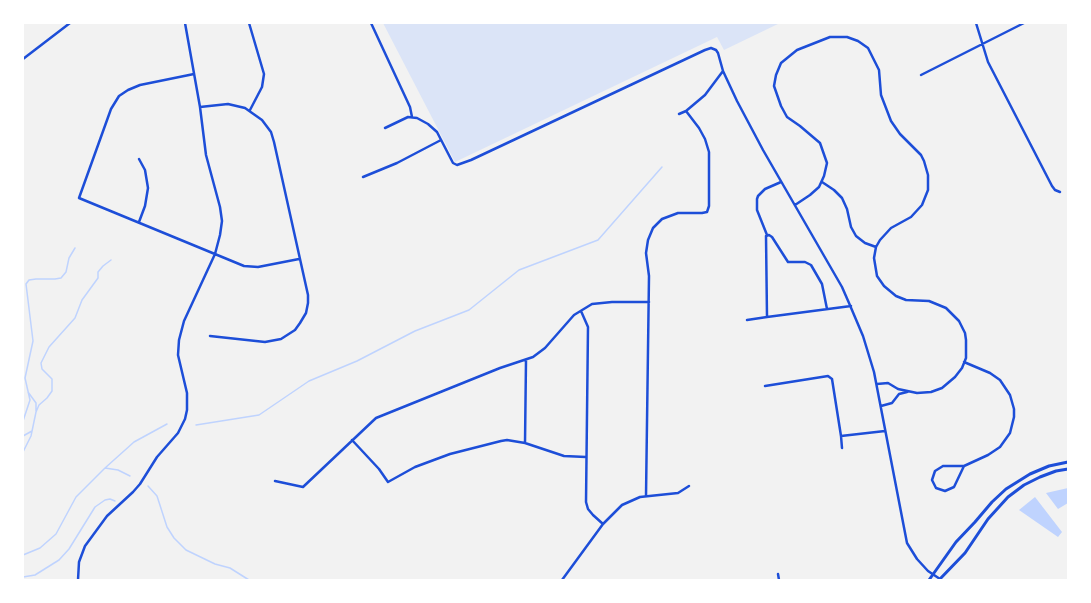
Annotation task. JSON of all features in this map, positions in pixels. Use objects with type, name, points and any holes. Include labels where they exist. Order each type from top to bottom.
[{"type":"street","points":[[23,59],[70,23]]},
{"type":"street","points":[[78,580],[78,571],[82,552],[107,516],[134,492],[157,457],[171,442],[181,427],[187,410],[187,393],[178,355],[178,340],[184,321],[215,254],[222,227],[220,207],[206,155],[200,107],[185,23]]},
{"type":"street","points":[[249,23],[264,74],[262,87],[250,110]]},
{"type":"street","points":[[371,23],[410,107],[412,117]]},
{"type":"street","points":[[976,23],[988,62],[1052,186],[1055,190],[1060,192]]},
{"type":"street","points":[[921,75],[1024,23]]},
{"type":"street","points":[[795,205],[814,192],[822,182],[826,163],[820,143],[788,117],[781,106],[774,86],[776,75],[781,63],[797,50],[830,37],[847,37],[858,41],[868,48],[879,70],[881,95],[892,121],[900,134],[921,155],[928,175],[928,190],[922,206],[911,217],[885,233],[876,247],[874,258],[880,281],[888,291],[906,300],[930,301],[941,305],[956,316],[962,327],[966,340],[964,362],[955,377],[942,388],[924,393],[907,391],[888,383],[877,384]]},
{"type":"street","points":[[385,128],[404,118],[412,117],[424,121],[432,126],[453,163],[457,165],[471,160],[708,49],[713,49],[717,51],[723,71],[737,101],[781,182],[842,287],[851,306],[865,344],[877,384],[907,543],[917,559],[940,579],[965,553],[988,519],[1008,497],[1024,485],[1040,476],[1068,469]]},
{"type":"street","points":[[679,114],[686,111],[705,95],[723,71]]},
{"type":"street","points":[[194,74],[140,85],[119,96],[111,109],[79,198],[244,266],[269,266],[299,259]]},
{"type":"street","points":[[200,107],[228,104],[250,110],[267,126],[274,142],[308,295],[306,313],[295,330],[281,339],[265,342],[210,336]]},
{"type":"street","points":[[646,496],[649,276],[646,247],[653,228],[662,219],[674,214],[685,212],[707,212],[709,206],[709,152],[705,139],[699,128],[686,111]]},
{"type":"street","points":[[363,177],[397,164],[441,140]]},
{"type":"street","points":[[139,158],[145,170],[148,188],[145,206],[139,222]]},
{"type":"street","points":[[767,317],[767,235],[757,210],[757,199],[758,196],[765,190],[781,182]]},
{"type":"street","points":[[822,182],[834,190],[842,198],[847,209],[851,227],[856,236],[865,243],[876,247]]},
{"type":"street","points":[[767,235],[772,237],[788,262],[805,262],[811,265],[822,284],[827,308]]},
{"type":"street","points":[[276,481],[303,487],[376,418],[500,368],[533,357],[545,348],[574,315],[597,303],[649,302]]},
{"type":"street","points":[[747,320],[827,308],[851,306]]},
{"type":"street","points":[[581,311],[588,327],[586,502],[592,515],[603,524]]},
{"type":"street","points":[[524,443],[526,360]]},
{"type":"street","points":[[964,362],[990,373],[1000,380],[1010,396],[1014,409],[1014,417],[1010,433],[1000,447],[988,455],[964,466],[943,466],[937,468],[932,477],[934,486],[942,491],[952,489],[956,484],[964,466]]},
{"type":"street","points":[[765,386],[828,376],[832,379],[842,448]]},
{"type":"street","points":[[895,387],[897,396]]},
{"type":"street","points":[[881,406],[892,403],[897,396],[907,391]]},
{"type":"street","points":[[841,436],[886,431]]},
{"type":"street","points":[[352,440],[379,469],[388,482],[415,467],[450,454],[507,440],[524,443],[564,456],[586,457]]},
{"type":"street","points":[[929,580],[956,542],[992,502],[1006,489],[1030,474],[1049,466],[1068,462]]},
{"type":"street","points":[[562,580],[603,524],[622,505],[634,499],[646,496],[678,493],[690,486]]},
{"type":"street","points":[[778,574],[779,580]]},
{"type":"shaded area","points":[[383,23],[780,23],[724,50],[717,37],[455,162]]},
{"type":"water","points":[[1068,488],[1068,503],[1058,509],[1046,493]]},
{"type":"water","points":[[1035,497],[1062,532],[1058,537],[1019,510]]},
{"type":"waterway","points":[[196,425],[259,415],[309,381],[357,361],[415,331],[469,310],[519,270],[598,240],[662,167]]},
{"type":"waterway","points":[[23,421],[30,400],[25,378],[33,341],[26,284],[29,280],[61,278],[66,272],[69,258],[75,248]]},
{"type":"waterway","points":[[23,452],[31,436],[39,405],[52,391],[52,379],[42,369],[41,363],[49,347],[75,318],[82,300],[98,278],[98,272],[111,260]]},
{"type":"waterway","points":[[28,392],[36,403],[36,411]]},
{"type":"waterway","points":[[23,555],[40,548],[56,534],[76,497],[105,468],[134,442],[167,424]]},
{"type":"waterway","points":[[23,436],[32,431]]},
{"type":"waterway","points":[[105,468],[118,470],[130,476]]},
{"type":"waterway","points":[[148,486],[157,496],[167,527],[174,538],[186,550],[215,564],[230,568],[249,580]]},
{"type":"waterway","points":[[23,577],[35,575],[59,560],[69,549],[95,507],[105,500],[110,499],[115,501]]}]
